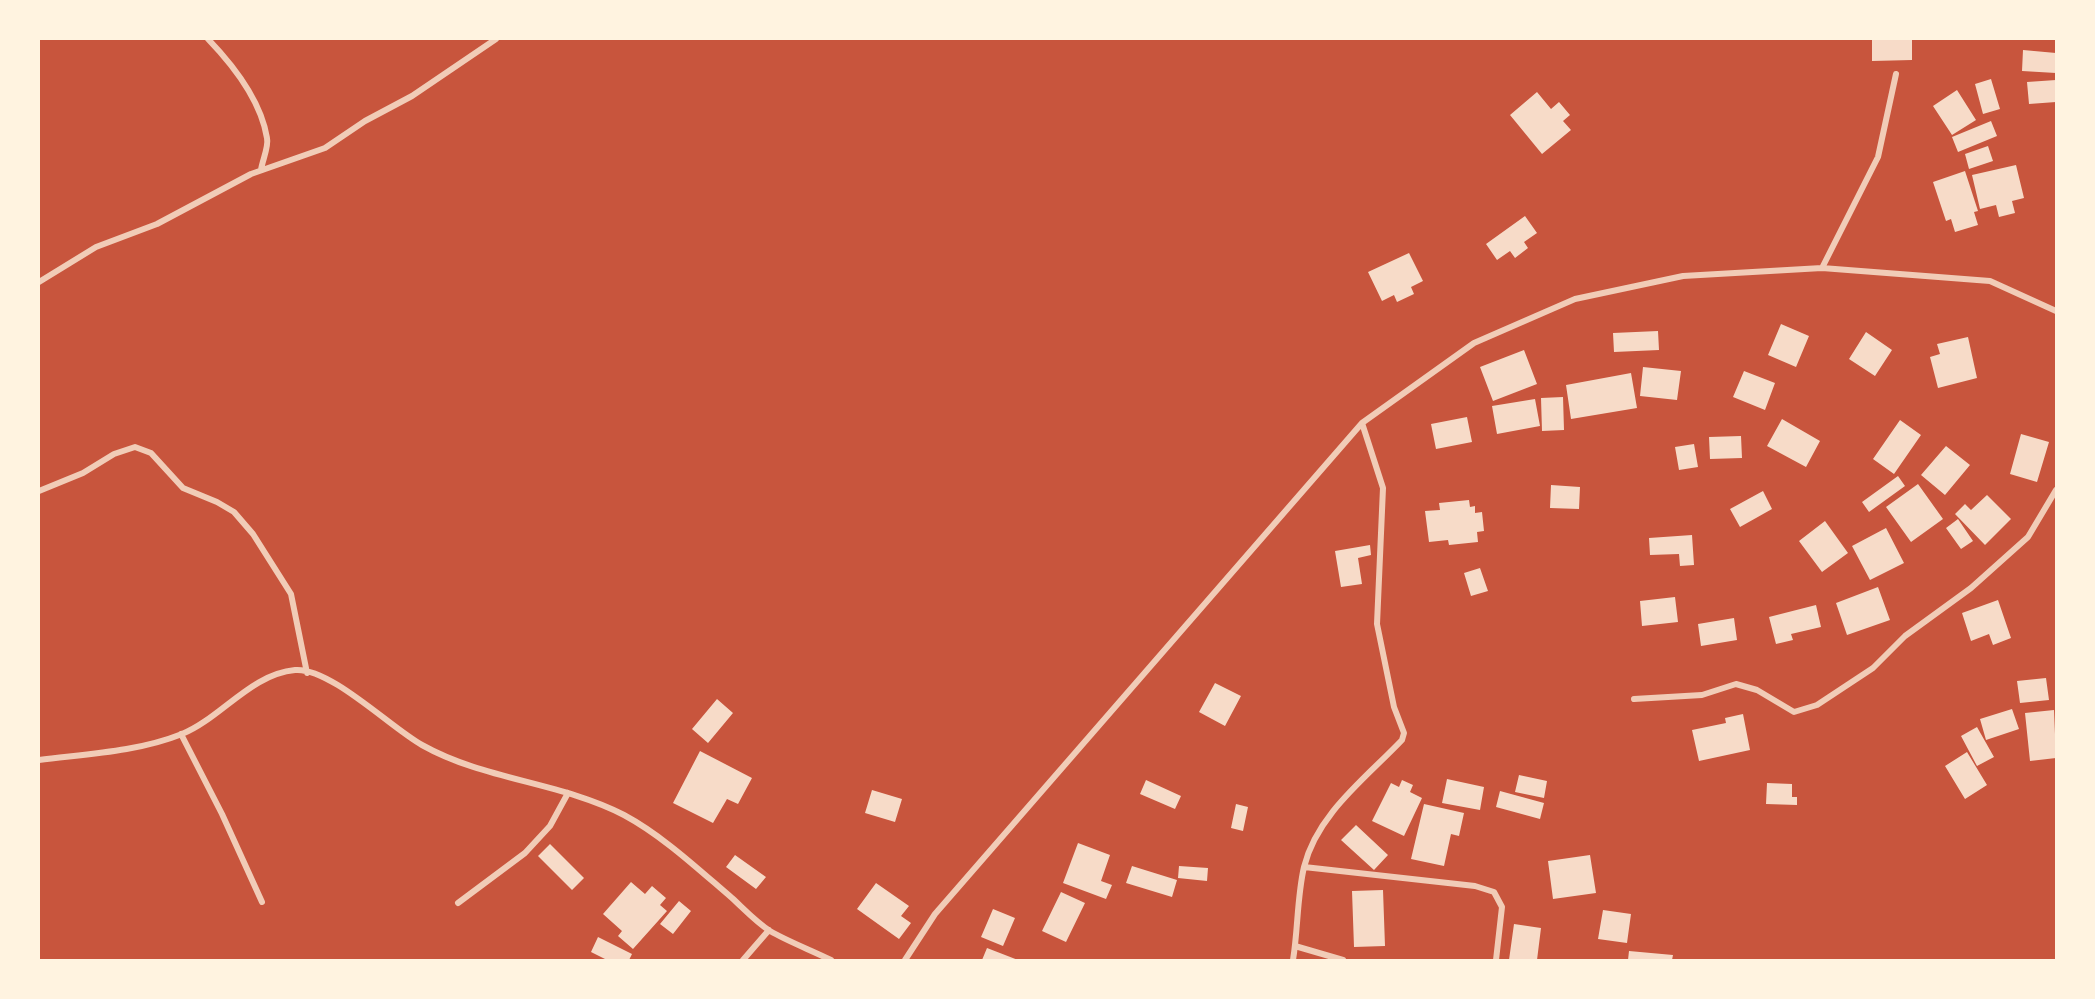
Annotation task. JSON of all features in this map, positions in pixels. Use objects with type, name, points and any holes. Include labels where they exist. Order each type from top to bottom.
[{"type":"street","points":[[208,39],[227,59],[249,92],[260,119],[268,140],[261,170]]},
{"type":"street","points":[[39,282],[96,247],[157,224],[261,170],[325,148],[365,121],[412,96],[496,39]]},
{"type":"street","points":[[1822,268],[1878,158],[1896,74]]},
{"type":"street","points":[[905,960],[935,914],[1362,423],[1474,343],[1575,299],[1683,276],[1822,268],[1990,281],[2056,311]]},
{"type":"street","points":[[1293,960],[1304,867],[1316,838],[1339,803],[1402,740],[1404,733],[1394,707],[1377,624],[1383,488],[1362,423]]},
{"type":"street","points":[[39,491],[57,486],[114,454],[135,447],[152,453],[183,488],[218,502],[234,512],[253,534],[291,594],[307,672]]},
{"type":"street","points":[[1634,699],[1702,695],[1736,684],[1758,690],[1794,712],[1817,705],[1872,668],[1905,636],[1998,565],[2028,537],[2056,490]]},
{"type":"street","points":[[39,760],[129,749],[181,734],[212,718],[244,693],[277,673],[298,670],[307,672],[340,686],[396,730],[425,747],[461,763],[568,794],[623,815],[683,857],[769,930],[831,960]]},
{"type":"street","points":[[181,734],[222,814],[262,902]]},
{"type":"street","points":[[458,903],[525,853],[550,826],[568,794]]},
{"type":"street","points":[[1304,867],[1475,886],[1494,892],[1502,907],[1496,960]]},
{"type":"street","points":[[743,960],[769,930]]},
{"type":"street","points":[[1295,946],[1342,960]]},
{"type":"building","points":[[1872,39],[1912,39],[1912,60],[1872,61]]},
{"type":"building","points":[[2023,50],[2056,53],[2056,73],[2022,71]]},
{"type":"building","points":[[1991,79],[2000,109],[1983,114],[1975,84]]},
{"type":"building","points":[[2056,80],[2056,102],[2029,104],[2027,82]]},
{"type":"building","points":[[1957,90],[1976,120],[1952,135],[1933,106]]},
{"type":"building","points":[[1537,92],[1551,109],[1559,102],[1570,115],[1563,121],[1571,130],[1542,154],[1510,115]]},
{"type":"building","points":[[1991,121],[1997,136],[1958,152],[1952,137]]},
{"type":"building","points":[[1988,146],[1993,161],[1969,169],[1965,154]]},
{"type":"building","points":[[2016,165],[2024,198],[2012,201],[2015,213],[1999,217],[1996,205],[1980,209],[1972,175]]},
{"type":"building","points":[[1965,171],[1978,211],[1974,212],[1978,225],[1955,232],[1951,219],[1946,221],[1933,182]]},
{"type":"building","points":[[1525,216],[1537,233],[1524,242],[1528,248],[1515,258],[1510,251],[1497,260],[1486,244]]},
{"type":"building","points":[[1409,253],[1423,281],[1411,287],[1414,294],[1397,302],[1394,295],[1382,301],[1368,272]]},
{"type":"building","points":[[1781,324],[1809,336],[1796,367],[1768,355]]},
{"type":"building","points":[[1658,331],[1659,350],[1614,352],[1613,333]]},
{"type":"building","points":[[1866,332],[1892,350],[1875,376],[1849,359]]},
{"type":"building","points":[[1968,337],[1977,378],[1938,388],[1930,357],[1940,354],[1937,344]]},
{"type":"building","points":[[1524,350],[1537,384],[1493,401],[1480,367]]},
{"type":"building","points":[[1643,367],[1681,371],[1677,400],[1640,396]]},
{"type":"building","points":[[1744,371],[1775,383],[1765,410],[1733,397]]},
{"type":"building","points":[[1631,373],[1637,408],[1571,419],[1566,385]]},
{"type":"building","points":[[1563,397],[1564,430],[1542,431],[1541,398]]},
{"type":"building","points":[[1535,399],[1540,426],[1497,434],[1492,406]]},
{"type":"building","points":[[1467,417],[1472,442],[1436,449],[1431,424]]},
{"type":"building","points":[[1782,419],[1820,441],[1806,467],[1767,446]]},
{"type":"building","points":[[1900,420],[1921,435],[1894,474],[1873,459]]},
{"type":"building","points":[[2021,434],[2049,442],[2037,482],[2010,474]]},
{"type":"building","points":[[1741,436],[1742,458],[1710,459],[1709,437]]},
{"type":"building","points":[[1694,444],[1698,467],[1679,470],[1675,447]]},
{"type":"building","points":[[1946,446],[1970,465],[1945,495],[1921,475]]},
{"type":"building","points":[[1898,476],[1905,486],[1869,512],[1862,502]]},
{"type":"building","points":[[1918,484],[1943,519],[1911,542],[1886,507]]},
{"type":"building","points":[[1551,485],[1580,487],[1579,509],[1550,508]]},
{"type":"building","points":[[1763,491],[1772,509],[1740,527],[1730,509]]},
{"type":"building","points":[[1987,495],[2011,519],[1985,545],[1955,514],[1965,504],[1971,510]]},
{"type":"building","points":[[1469,500],[1470,507],[1475,506],[1475,513],[1482,512],[1484,531],[1477,532],[1478,542],[1449,545],[1448,540],[1429,542],[1425,511],[1440,510],[1439,503]]},
{"type":"building","points":[[1958,519],[1973,541],[1961,549],[1946,528]]},
{"type":"building","points":[[1825,521],[1848,553],[1822,572],[1799,541]]},
{"type":"building","points":[[1886,528],[1904,563],[1870,580],[1852,546]]},
{"type":"building","points":[[1692,535],[1694,565],[1680,566],[1679,554],[1650,555],[1649,538]]},
{"type":"building","points":[[1370,545],[1371,555],[1358,558],[1362,584],[1341,587],[1335,551]]},
{"type":"building","points":[[1480,568],[1488,591],[1471,596],[1464,573]]},
{"type":"building","points":[[1878,587],[1890,620],[1847,635],[1836,603]]},
{"type":"building","points":[[1675,597],[1678,622],[1642,626],[1640,601]]},
{"type":"building","points":[[1998,600],[2011,638],[1993,645],[1989,634],[1971,641],[1962,613]]},
{"type":"building","points":[[1816,605],[1821,627],[1791,634],[1793,640],[1776,644],[1769,617]]},
{"type":"building","points":[[1734,618],[1737,640],[1701,646],[1698,624]]},
{"type":"building","points":[[2046,678],[2049,700],[2020,703],[2017,681]]},
{"type":"building","points":[[1215,683],[1241,696],[1225,726],[1199,712]]},
{"type":"building","points":[[717,699],[733,713],[708,743],[692,729]]},
{"type":"building","points":[[2012,709],[2019,729],[1986,740],[1980,719]]},
{"type":"building","points":[[2054,710],[2056,758],[2030,761],[2025,713]]},
{"type":"building","points":[[1743,714],[1750,750],[1699,761],[1692,730],[1726,723],[1725,718]]},
{"type":"building","points":[[1977,727],[1994,757],[1977,766],[1961,736]]},
{"type":"building","points":[[700,751],[752,778],[738,804],[727,799],[713,823],[673,803]]},
{"type":"building","points":[[1967,752],[1987,785],[1965,799],[1945,766]]},
{"type":"building","points":[[1519,775],[1547,781],[1544,798],[1515,792]]},
{"type":"building","points":[[1447,779],[1484,787],[1480,810],[1442,803]]},
{"type":"building","points":[[1146,780],[1181,796],[1175,809],[1140,794]]},
{"type":"building","points":[[1402,780],[1413,785],[1410,792],[1422,798],[1404,836],[1372,821],[1391,783],[1399,787]]},
{"type":"building","points":[[1767,783],[1792,784],[1792,797],[1797,797],[1797,805],[1766,804]]},
{"type":"building","points":[[872,790],[902,799],[895,822],[865,813]]},
{"type":"building","points":[[1500,791],[1544,803],[1540,819],[1496,807]]},
{"type":"building","points":[[1236,804],[1248,807],[1243,831],[1231,828]]},
{"type":"building","points":[[1424,804],[1464,813],[1459,836],[1451,834],[1444,866],[1411,859]]},
{"type":"building","points":[[1356,825],[1388,855],[1374,870],[1341,840]]},
{"type":"building","points":[[1078,843],[1110,855],[1101,881],[1112,885],[1106,899],[1063,883]]},
{"type":"building","points":[[550,844],[584,878],[572,890],[538,856]]},
{"type":"building","points":[[735,855],[766,877],[756,889],[726,867]]},
{"type":"building","points":[[1590,855],[1596,893],[1553,899],[1548,861]]},
{"type":"building","points":[[1132,866],[1177,880],[1172,897],[1126,883]]},
{"type":"building","points":[[1179,866],[1208,868],[1207,881],[1178,878]]},
{"type":"building","points":[[631,882],[645,894],[652,886],[666,898],[660,905],[667,911],[633,949],[618,936],[622,931],[603,914]]},
{"type":"building","points":[[876,883],[909,906],[901,916],[911,923],[899,939],[857,909]]},
{"type":"building","points":[[1383,890],[1385,946],[1354,947],[1352,891]]},
{"type":"building","points":[[1061,892],[1085,903],[1066,942],[1042,931]]},
{"type":"building","points":[[679,901],[691,911],[673,934],[660,924]]},
{"type":"building","points":[[993,909],[1015,918],[1003,946],[981,937]]},
{"type":"building","points":[[1603,910],[1631,914],[1627,943],[1598,939]]},
{"type":"building","points":[[1514,924],[1541,928],[1537,960],[1509,960]]},
{"type":"building","points":[[598,937],[632,954],[629,960],[607,960],[591,952]]},
{"type":"building","points":[[987,948],[1018,960],[982,960]]},
{"type":"building","points":[[1629,951],[1673,955],[1672,960],[1628,960]]}]
